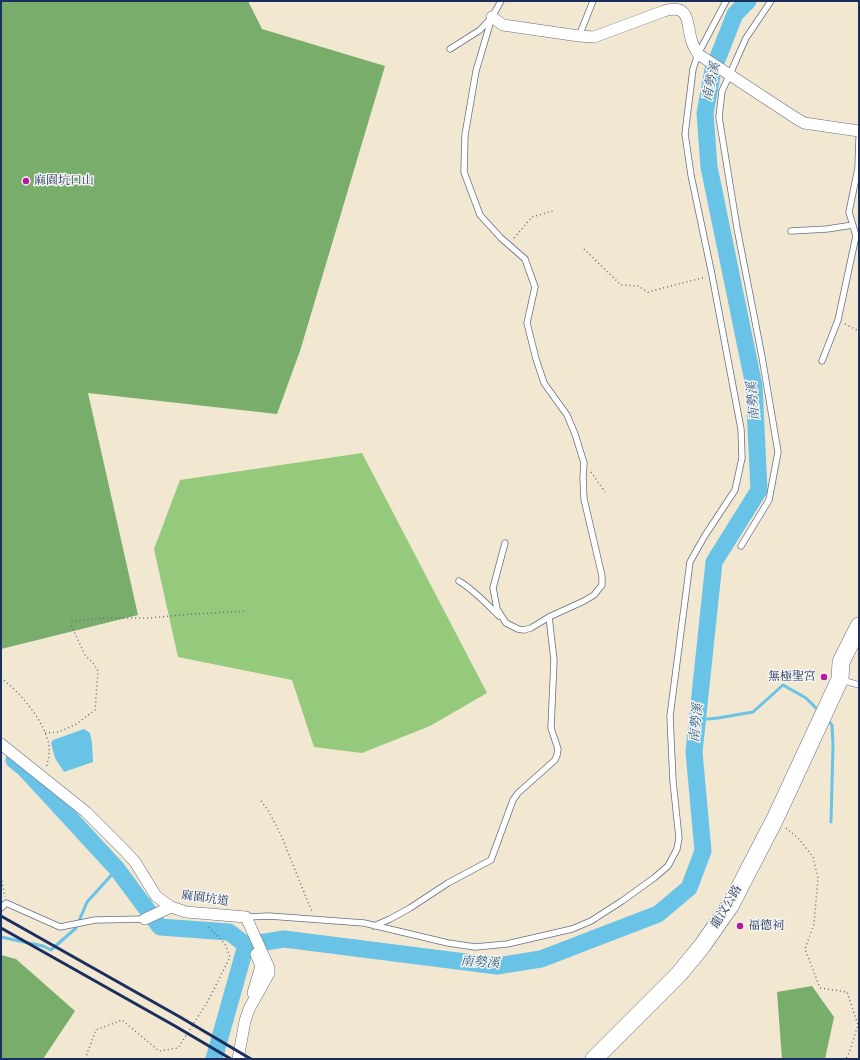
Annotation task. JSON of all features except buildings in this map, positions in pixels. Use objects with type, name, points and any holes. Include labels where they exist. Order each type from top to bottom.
[{"type":"main road","points":[[840,679],[841,662],[859,626]]},
{"type":"main road","points":[[840,679],[851,668],[859,651]]},
{"type":"main road","name":"龍汶公路","points":[[594,1059],[679,974],[702,946],[730,906],[775,819],[840,679]]},
{"type":"street","points":[[492,17],[503,25],[594,37],[671,8],[680,10],[686,15],[692,42],[700,56],[804,123],[859,131]]},
{"type":"street","name":"麻園坑道","points":[[1,744],[86,812],[135,862],[156,896],[171,907],[186,912],[243,916]]},
{"type":"street","points":[[145,919],[171,907]]},
{"type":"street","points":[[238,1059],[245,1021],[265,967],[243,916]]},
{"type":"lane","points":[[459,581],[468,586],[481,597],[506,624],[524,630],[531,628],[549,617],[584,601],[594,595],[602,584],[602,576],[584,499],[584,462],[567,415],[544,383],[527,323],[535,286],[525,259],[480,215],[464,172],[465,135],[476,71],[492,17],[500,1]]},
{"type":"lane","points":[[579,36],[593,1]]},
{"type":"lane","points":[[243,916],[269,916],[364,923],[475,947],[507,944],[572,929],[591,921],[622,902],[654,878],[668,866],[677,849],[679,838],[673,781],[670,716],[690,562],[704,537],[735,490],[742,458],[741,429],[712,275],[691,175],[685,134],[693,69],[726,1]]},
{"type":"lane","points":[[741,546],[769,500],[778,452],[762,357],[737,228],[719,117],[722,91],[728,73],[746,38],[771,1]]},
{"type":"lane","points":[[450,49],[480,30],[492,17]]},
{"type":"lane","points":[[822,361],[838,320],[856,236],[849,212],[858,168],[859,138]]},
{"type":"lane","points":[[791,231],[826,229],[853,225]]},
{"type":"lane","points":[[505,543],[493,588],[497,609],[506,624]]},
{"type":"lane","points":[[373,926],[410,908],[448,883],[491,860],[513,800],[518,793],[555,760],[558,749],[551,728],[554,660],[549,617]]},
{"type":"lane","points":[[840,679],[859,685]]},
{"type":"lane","points":[[1,908],[6,903],[60,927],[95,920],[145,919]]},
{"type":"path","points":[[509,244],[532,217],[553,212]]},
{"type":"path","points":[[584,249],[621,285],[638,286],[648,292],[712,275]]},
{"type":"path","points":[[838,320],[859,331]]},
{"type":"path","points":[[584,462],[605,492]]},
{"type":"path","points":[[45,732],[58,732],[75,725],[95,710],[98,671],[85,655],[71,625],[72,622],[103,618],[148,618],[247,611]]},
{"type":"path","points":[[1,678],[32,709],[41,722],[49,746],[49,758],[44,778]]},
{"type":"path","points":[[261,801],[268,810],[281,834],[314,920]]},
{"type":"path","points":[[775,819],[799,839],[813,858],[818,878],[814,924],[805,949],[820,988],[847,992],[858,1026],[846,1059]]},
{"type":"path","points":[[1,876],[6,903]]},
{"type":"path","points":[[85,1059],[96,1030],[122,1020],[159,1051],[178,1048],[208,1002],[230,957],[225,944],[206,923]]},
{"type":"green space","points":[[1,1],[248,1],[262,29],[385,66],[300,351],[277,414],[88,393],[138,615],[1,649]]},
{"type":"green space","points":[[362,453],[487,693],[430,726],[362,753],[314,747],[292,680],[178,657],[154,549],[180,480]]},
{"type":"green space","points":[[1,955],[16,959],[75,1011],[43,1059],[1,1059]]},
{"type":"green space","points":[[812,986],[834,1017],[825,1059],[782,1059],[777,992]]},
{"type":"water","points":[[84,729],[90,733],[93,762],[64,772],[55,758],[51,743],[53,740]]},
{"type":"waterway","name":"南勢溪","points":[[214,1059],[246,945],[284,939],[497,966],[541,959],[658,914],[689,888],[703,851],[694,752],[714,562],[759,490],[754,386],[709,167],[705,113],[713,70],[735,14],[748,1]]},
{"type":"waterway","points":[[697,720],[753,712],[783,685],[806,698],[819,711]]},
{"type":"waterway","points":[[827,720],[832,725],[833,745],[831,822]]},
{"type":"waterway","points":[[14,760],[24,768],[117,869],[160,927],[229,932],[246,945]]},
{"type":"waterway","points":[[1,937],[43,946],[51,950],[76,928],[87,902],[117,869]]},
{"type":"railway","points":[[1,916],[180,1017],[251,1059]]},
{"type":"railway","points":[[1,928],[231,1059]]},
{"type":"place","name":"麻園坑口山","points":[[26,181]]},
{"type":"place","name":"無極聖宮","points":[[824,677]]},
{"type":"place","name":"福德祠","points":[[740,926]]}]
